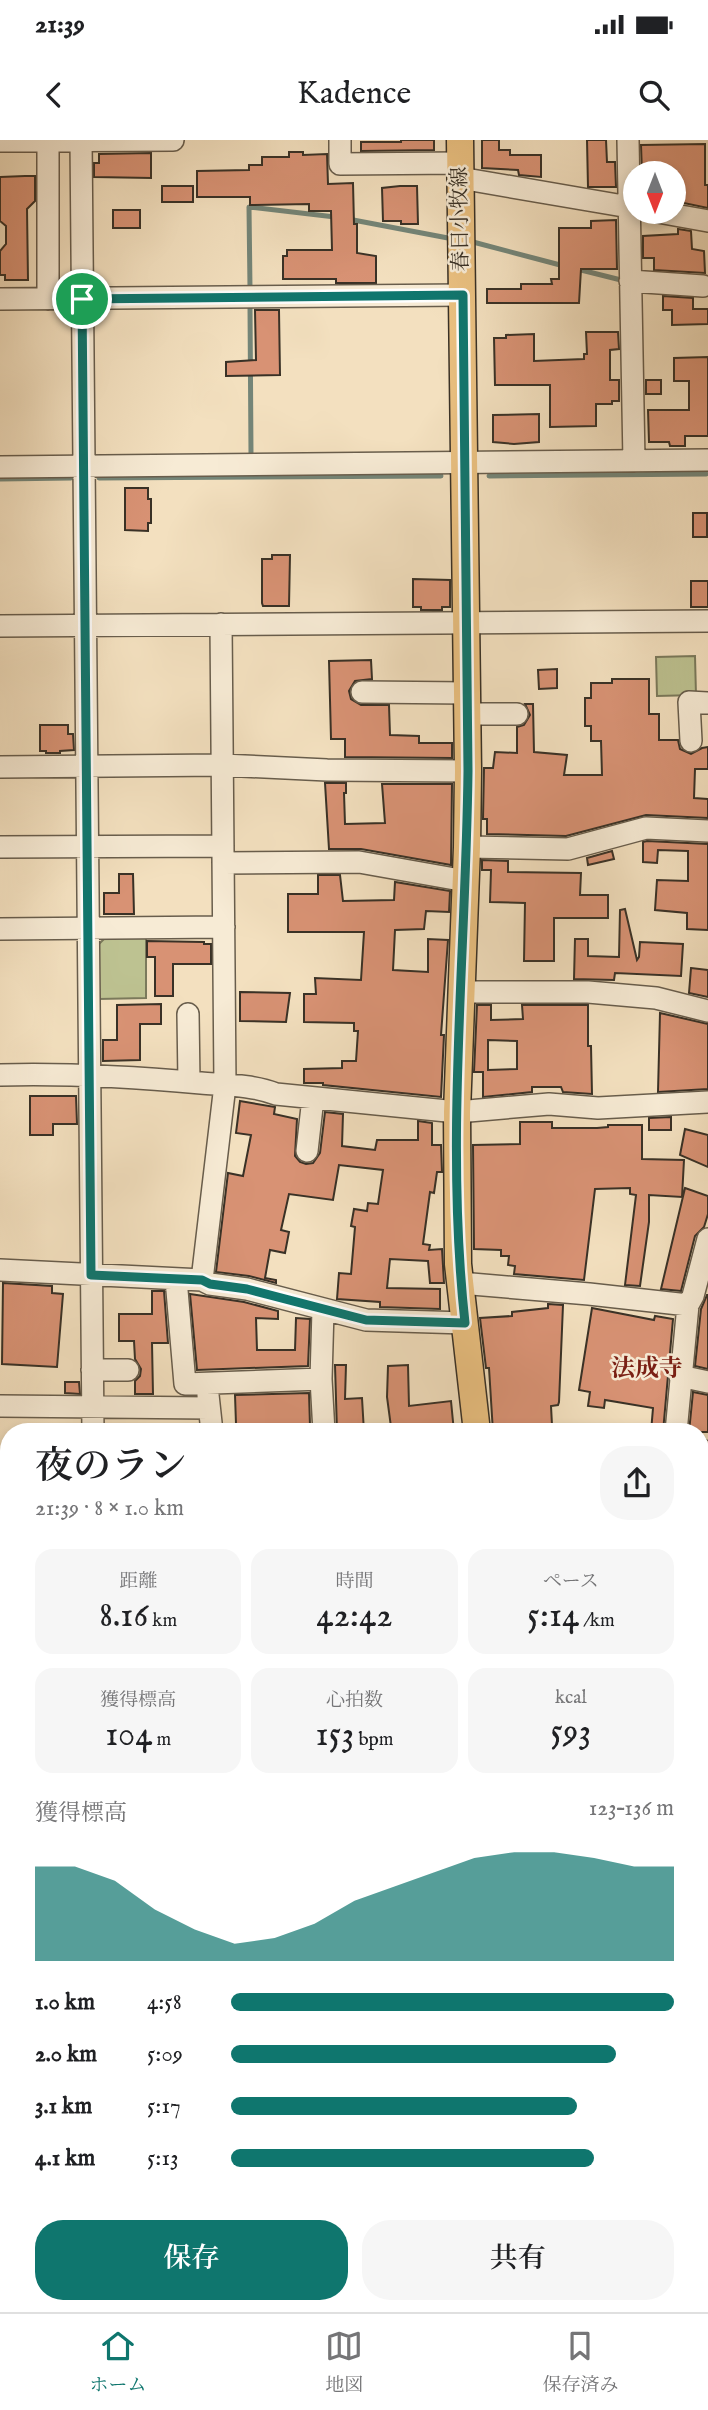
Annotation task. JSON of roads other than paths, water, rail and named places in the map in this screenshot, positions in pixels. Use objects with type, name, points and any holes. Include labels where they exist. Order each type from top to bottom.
[{"type":"main road","name":"春日小牧線","points":[[460,160],[468,771],[457,1112],[458,1264],[476,1423]]},
{"type":"street","points":[[81,140],[93,1423]]},
{"type":"street","points":[[0,141],[173,140]]},
{"type":"street","points":[[340,140],[340,164],[460,160],[623,205]]},
{"type":"street","points":[[628,140],[629,161]]},
{"type":"street","points":[[48,141],[48,299]]},
{"type":"street","points":[[686,217],[708,221]]},
{"type":"street","points":[[632,224],[630,281],[634,461]]},
{"type":"street","points":[[630,281],[703,286]]},
{"type":"street","points":[[0,299],[463,295]]},
{"type":"street","points":[[0,467],[708,460]]},
{"type":"street","points":[[0,626],[708,621]]},
{"type":"street","points":[[202,1280],[225,1085],[221,624]]},
{"type":"street","points":[[362,692],[467,703],[517,713]]},
{"type":"street","points":[[691,741],[689,702],[708,703]]},
{"type":"street","points":[[0,767],[222,765],[327,770],[468,771]]},
{"type":"street","points":[[467,847],[568,849],[646,828],[708,831]]},
{"type":"street","points":[[0,847],[88,847],[359,862],[466,881]]},
{"type":"street","points":[[0,929],[224,927]]},
{"type":"street","points":[[462,992],[588,992],[656,998],[708,1012]]},
{"type":"street","points":[[188,1014],[189,1082]]},
{"type":"street","points":[[0,1075],[90,1074],[189,1082],[313,1098],[457,1112],[548,1104],[598,1108],[708,1102]]},
{"type":"street","points":[[307,1151],[313,1098]]},
{"type":"street","points":[[677,1423],[680,1377],[708,1239]]},
{"type":"street","points":[[0,1270],[202,1280],[366,1320],[465,1323]]},
{"type":"street","points":[[176,1279],[185,1384],[321,1380]]},
{"type":"street","points":[[460,1283],[696,1300]]},
{"type":"street","points":[[323,1310],[321,1380],[323,1423]]},
{"type":"street","points":[[92,1370],[128,1370]]},
{"type":"street","points":[[680,1377],[708,1382]]},
{"type":"street","points":[[206,1384],[211,1423]]},
{"type":"street","points":[[0,1406],[209,1408]]},
{"type":"waterway","points":[[250,288],[249,207],[335,217]]},
{"type":"waterway","points":[[348,219],[448,238]]},
{"type":"waterway","points":[[473,242],[564,266]]},
{"type":"waterway","points":[[577,269],[621,280]]},
{"type":"waterway","points":[[250,307],[251,454]]},
{"type":"waterway","points":[[489,476],[706,474]]},
{"type":"waterway","points":[[99,478],[441,476]]},
{"type":"waterway","points":[[0,479],[71,478]]},
{"type":"district","name":"法成寺","points":[[647,1369]]}]
